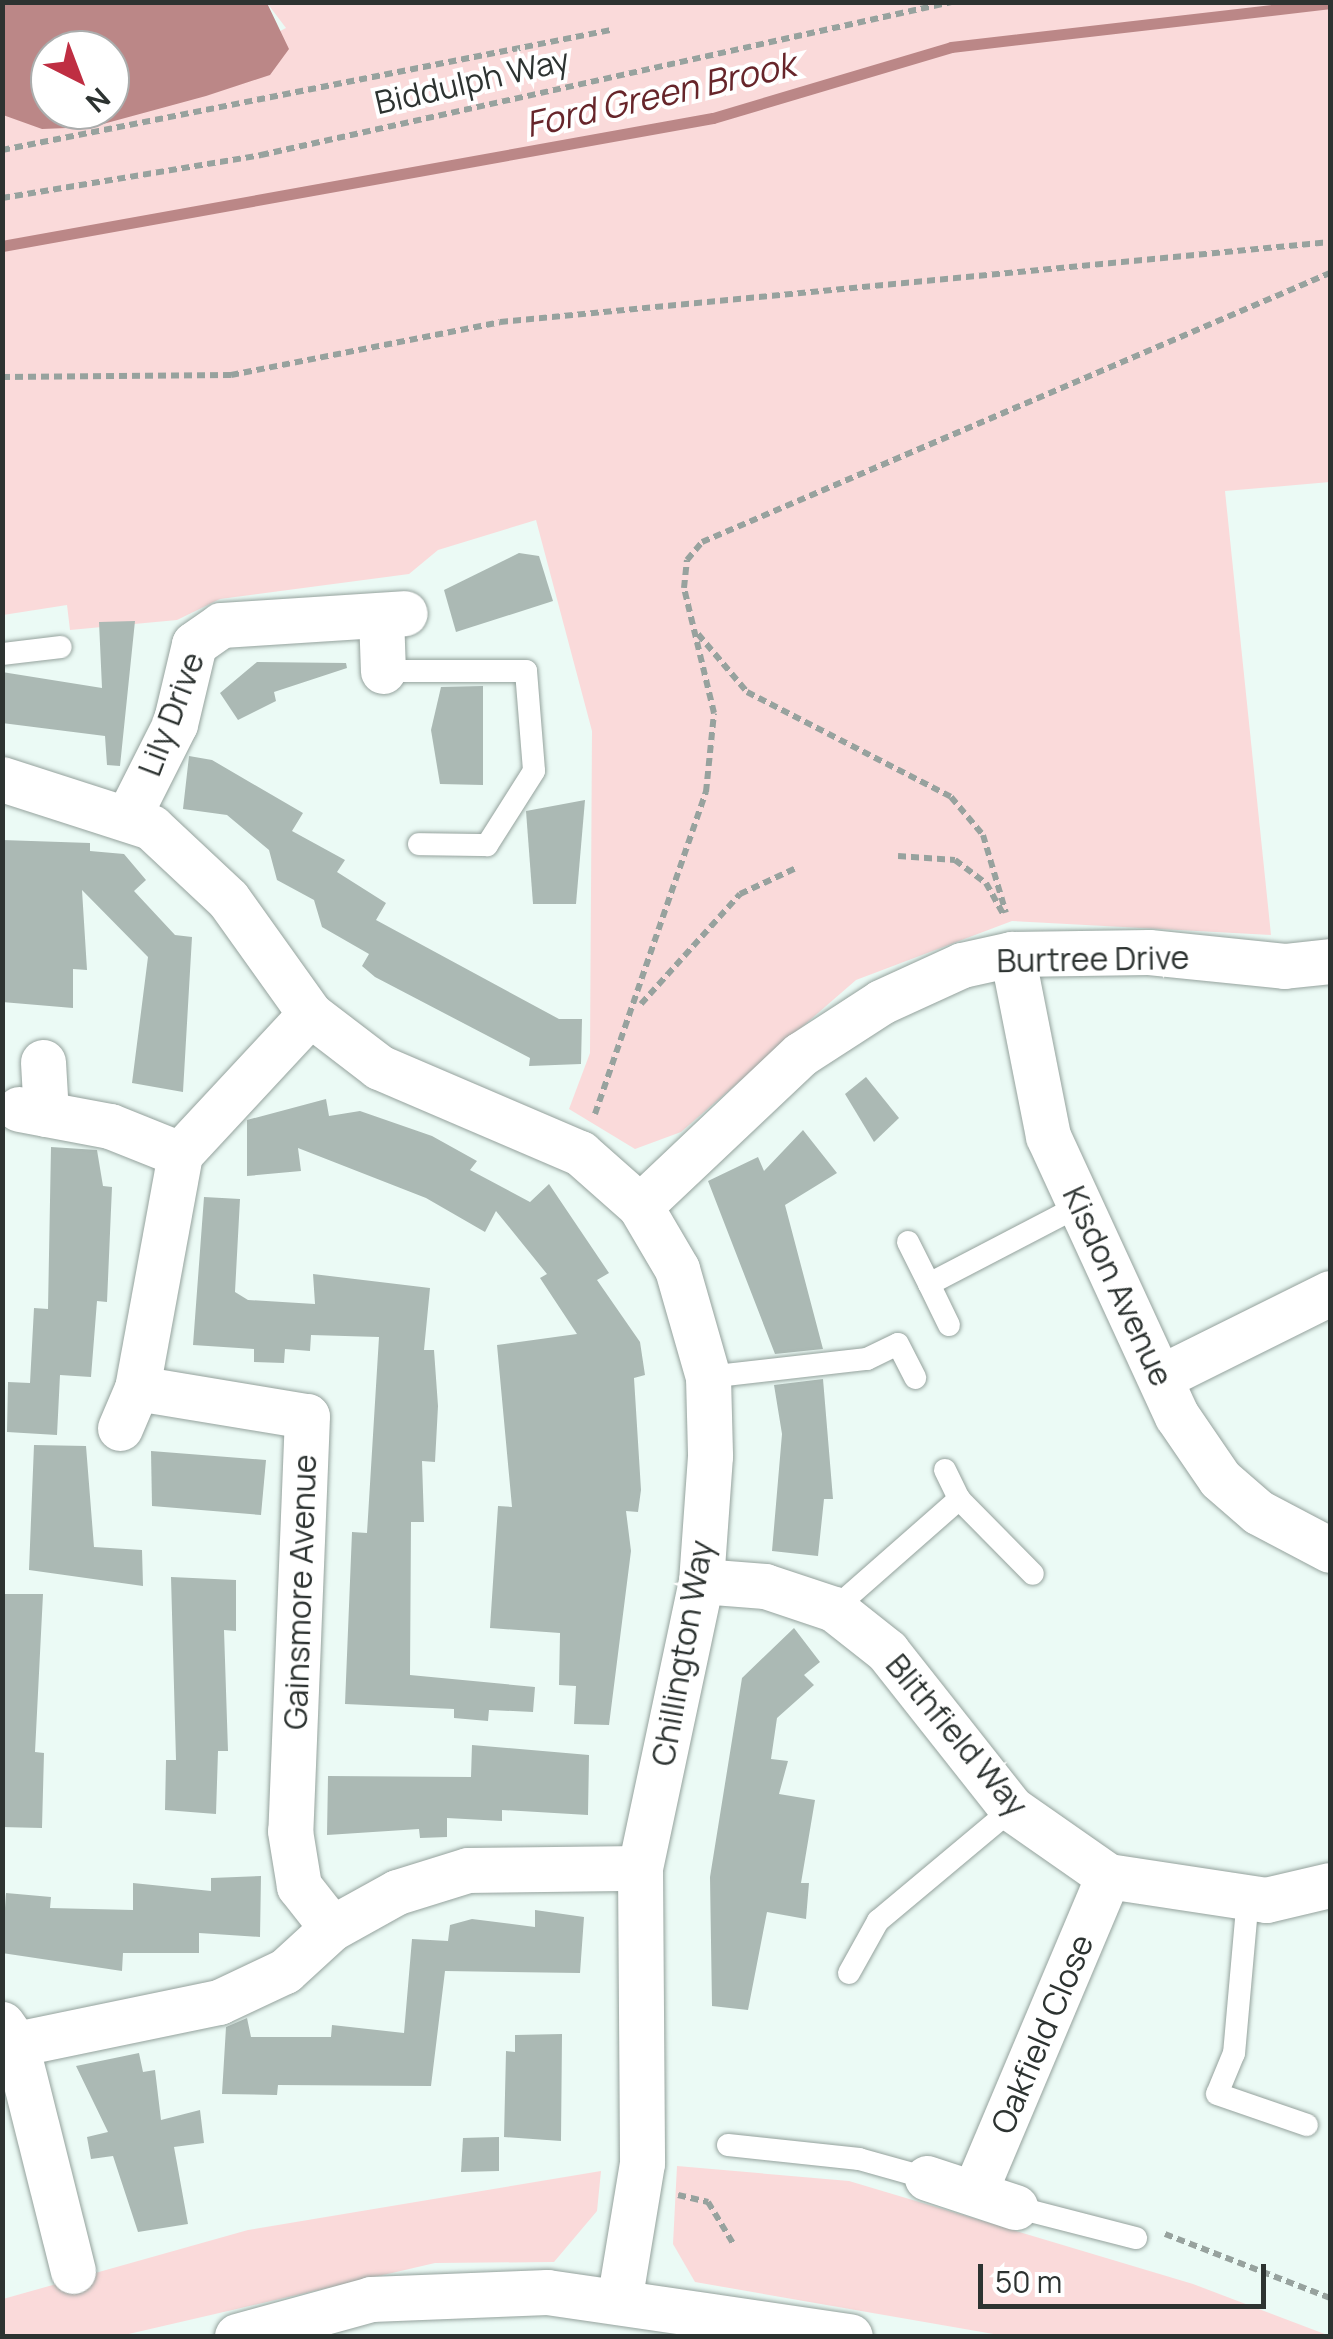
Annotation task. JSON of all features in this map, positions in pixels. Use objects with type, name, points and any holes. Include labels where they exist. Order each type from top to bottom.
[{"type":"street","name":"Lily Drive","points":[[128,815],[175,724],[194,644],[221,625],[393,614],[383,671]]},
{"type":"street","name":"Chillington Way","points":[[2,779],[128,815],[228,898],[310,1014],[379,1067],[580,1152],[640,1206],[677,1269],[708,1377],[701,1581],[640,1868],[638,2185],[619,2302]]},
{"type":"street","name":"Burtree Drive","points":[[640,1206],[801,1054],[881,1002],[1010,938],[1330,961]]},
{"type":"street","name":"Kisdon Avenue","points":[[1010,938],[1048,1136],[1161,1377],[1220,1479],[1258,1512],[1330,1550]]},
{"type":"street","points":[[120,1428],[137,1388],[180,1154],[310,1014]]},
{"type":"street","points":[[43,1062],[33,1112],[180,1154]]},
{"type":"street","points":[[1161,1377],[1330,1293]]},
{"type":"street","name":"Gainsmore Avenue","points":[[137,1388],[307,1416],[290,1831],[299,1886],[332,1928]]},
{"type":"street","name":"Blithfield Way","points":[[701,1581],[765,1586],[834,1609],[887,1650],[1012,1809],[1108,1876],[1248,1897],[1330,1885]]},
{"type":"street","points":[[73,2271],[9,2034],[219,2002],[286,1971],[332,1928],[397,1892],[468,1870],[640,1868]]},
{"type":"street","name":"Oakfield Close","points":[[995,2199],[1108,1876]]},
{"type":"street","points":[[927,2178],[995,2199]]},
{"type":"street","points":[[237,2336],[371,2298],[547,2292],[850,2336]]},
{"type":"lane","points":[[2,654],[61,647]]},
{"type":"lane","points":[[383,671],[526,671],[534,771],[487,845],[420,844]]},
{"type":"lane","points":[[930,1284],[1080,1205]]},
{"type":"lane","points":[[908,1242],[950,1325]]},
{"type":"lane","points":[[708,1377],[867,1359],[898,1344],[915,1378]]},
{"type":"lane","points":[[945,1470],[959,1498],[1033,1574]]},
{"type":"lane","points":[[834,1609],[959,1498]]},
{"type":"lane","points":[[849,1973],[878,1922],[1012,1809]]},
{"type":"lane","points":[[1248,1897],[1234,2053],[1217,2094],[1307,2124]]},
{"type":"lane","points":[[728,2145],[858,2159],[927,2178]]},
{"type":"lane","points":[[995,2199],[1136,2238]]},
{"type":"path","name":"Biddulph Way","points":[[2,198],[261,155],[952,2]]},
{"type":"path","points":[[2,150],[610,30]]},
{"type":"path","points":[[2,377],[230,375],[500,322],[1330,242]]},
{"type":"path","points":[[580,1152],[640,1006],[706,792],[714,713],[684,588],[687,560],[702,542],[1330,273]]},
{"type":"path","points":[[698,634],[747,692],[951,797],[983,835],[1010,938]]},
{"type":"path","points":[[898,856],[955,860],[986,884],[1010,938]]},
{"type":"path","points":[[640,1006],[740,894],[794,870]]},
{"type":"path","points":[[638,2185],[708,2202],[734,2245]]},
{"type":"path","points":[[1136,2238],[1158,2232],[1330,2298]]},
{"type":"shaded area","points":[[2,3],[267,3],[289,49],[270,75],[130,117],[130,30],[30,30],[30,125],[3,115]]},
{"type":"shaded area","points":[[267,3],[1330,3],[1330,482],[1225,491],[1271,935],[1012,921],[856,980],[681,1132],[635,1149],[569,1109],[590,1053],[592,731],[536,520],[438,550],[409,574],[220,599],[177,620],[70,630],[67,605],[3,615],[2,115],[30,119],[30,130],[130,130],[130,108],[286,28]]},
{"type":"shaded area","points":[[677,2166],[849,2181],[1193,2284],[1330,2336],[1005,2336],[695,2282],[673,2244]]},
{"type":"shaded area","points":[[601,2171],[597,2211],[554,2262],[435,2263],[120,2336],[3,2336],[3,2299],[248,2230]]},
{"type":"building","points":[[519,553],[539,556],[553,601],[456,632],[444,590]]},
{"type":"building","points":[[135,621],[120,766],[107,765],[105,736],[2,723],[2,672],[102,688],[99,622]]},
{"type":"building","points":[[257,662],[346,663],[347,668],[274,692],[276,701],[238,720],[220,693]]},
{"type":"building","points":[[483,686],[483,785],[440,784],[431,730],[441,687]]},
{"type":"building","points":[[189,756],[212,760],[303,813],[292,831],[345,860],[337,872],[386,903],[376,920],[559,1019],[582,1019],[581,1064],[529,1066],[530,1058],[375,977],[362,966],[369,954],[322,927],[314,900],[277,880],[269,850],[227,815],[183,809]]},
{"type":"building","points":[[585,800],[576,904],[533,904],[526,811]]},
{"type":"building","points":[[2,840],[90,843],[90,851],[124,854],[146,880],[134,891],[175,935],[192,937],[183,1092],[132,1083],[148,957],[82,890],[87,970],[73,969],[73,1008],[2,1002]]},
{"type":"building","points":[[866,1077],[899,1118],[874,1142],[845,1094]]},
{"type":"building","points":[[326,1099],[329,1116],[360,1111],[432,1136],[477,1161],[470,1170],[530,1202],[549,1184],[609,1273],[597,1280],[640,1342],[645,1375],[634,1378],[641,1490],[638,1512],[626,1511],[631,1551],[609,1725],[574,1724],[576,1686],[559,1685],[560,1633],[490,1628],[498,1506],[512,1507],[497,1345],[577,1334],[540,1278],[547,1274],[496,1211],[485,1232],[426,1198],[298,1148],[301,1171],[247,1176],[247,1120]]},
{"type":"building","points":[[803,1130],[837,1173],[785,1205],[823,1349],[775,1354],[708,1181],[758,1157],[764,1171]]},
{"type":"building","points":[[51,1147],[97,1150],[103,1186],[112,1187],[107,1302],[97,1301],[91,1377],[60,1375],[57,1435],[7,1432],[8,1382],[30,1383],[34,1308],[48,1309]]},
{"type":"building","points":[[204,1197],[240,1199],[235,1292],[248,1300],[315,1304],[313,1274],[430,1288],[424,1350],[434,1350],[438,1406],[435,1462],[422,1461],[424,1522],[411,1522],[410,1675],[535,1687],[533,1712],[489,1710],[488,1721],[454,1718],[454,1709],[345,1704],[352,1532],[367,1533],[379,1337],[311,1335],[310,1351],[285,1349],[284,1363],[254,1362],[254,1349],[193,1345]]},
{"type":"building","points":[[823,1379],[833,1499],[824,1499],[818,1556],[772,1551],[782,1434],[774,1385]]},
{"type":"building","points":[[34,1445],[86,1446],[94,1547],[142,1550],[143,1586],[29,1570]]},
{"type":"building","points":[[151,1451],[266,1460],[261,1515],[152,1506]]},
{"type":"building","points":[[171,1577],[236,1580],[236,1631],[224,1630],[228,1751],[218,1751],[216,1814],[165,1810],[166,1760],[176,1760]]},
{"type":"building","points":[[2,1594],[43,1594],[35,1752],[44,1753],[42,1828],[2,1827]]},
{"type":"building","points":[[794,1628],[820,1662],[804,1675],[814,1685],[777,1718],[771,1759],[788,1761],[779,1794],[815,1800],[801,1883],[809,1883],[806,1919],[767,1912],[748,2010],[712,2006],[710,1877],[742,1678]]},
{"type":"building","points":[[472,1745],[589,1755],[588,1815],[502,1810],[502,1821],[447,1818],[447,1837],[420,1838],[419,1829],[327,1835],[328,1776],[471,1777]]},
{"type":"building","points":[[261,1876],[260,1937],[199,1933],[199,1953],[123,1953],[122,1971],[2,1953],[6,1893],[51,1897],[50,1908],[133,1910],[133,1883],[211,1891],[211,1878]]},
{"type":"building","points":[[535,1910],[584,1917],[580,1973],[445,1971],[431,2086],[278,2085],[277,2095],[222,2094],[226,2027],[247,2018],[251,2037],[331,2037],[332,2025],[404,2033],[412,1939],[448,1941],[450,1925],[472,1919],[535,1927]]},
{"type":"building","points":[[562,2034],[561,2141],[504,2137],[506,2051],[515,2052],[515,2035]]},
{"type":"building","points":[[139,2053],[143,2072],[155,2070],[161,2120],[200,2110],[204,2143],[174,2147],[188,2224],[138,2232],[113,2156],[91,2159],[87,2137],[108,2132],[76,2066]]},
{"type":"building","points":[[499,2137],[499,2171],[461,2172],[463,2138]]},
{"type":"waterway","name":"Ford Green Brook","points":[[2,246],[713,118],[951,47],[1330,3]]}]
